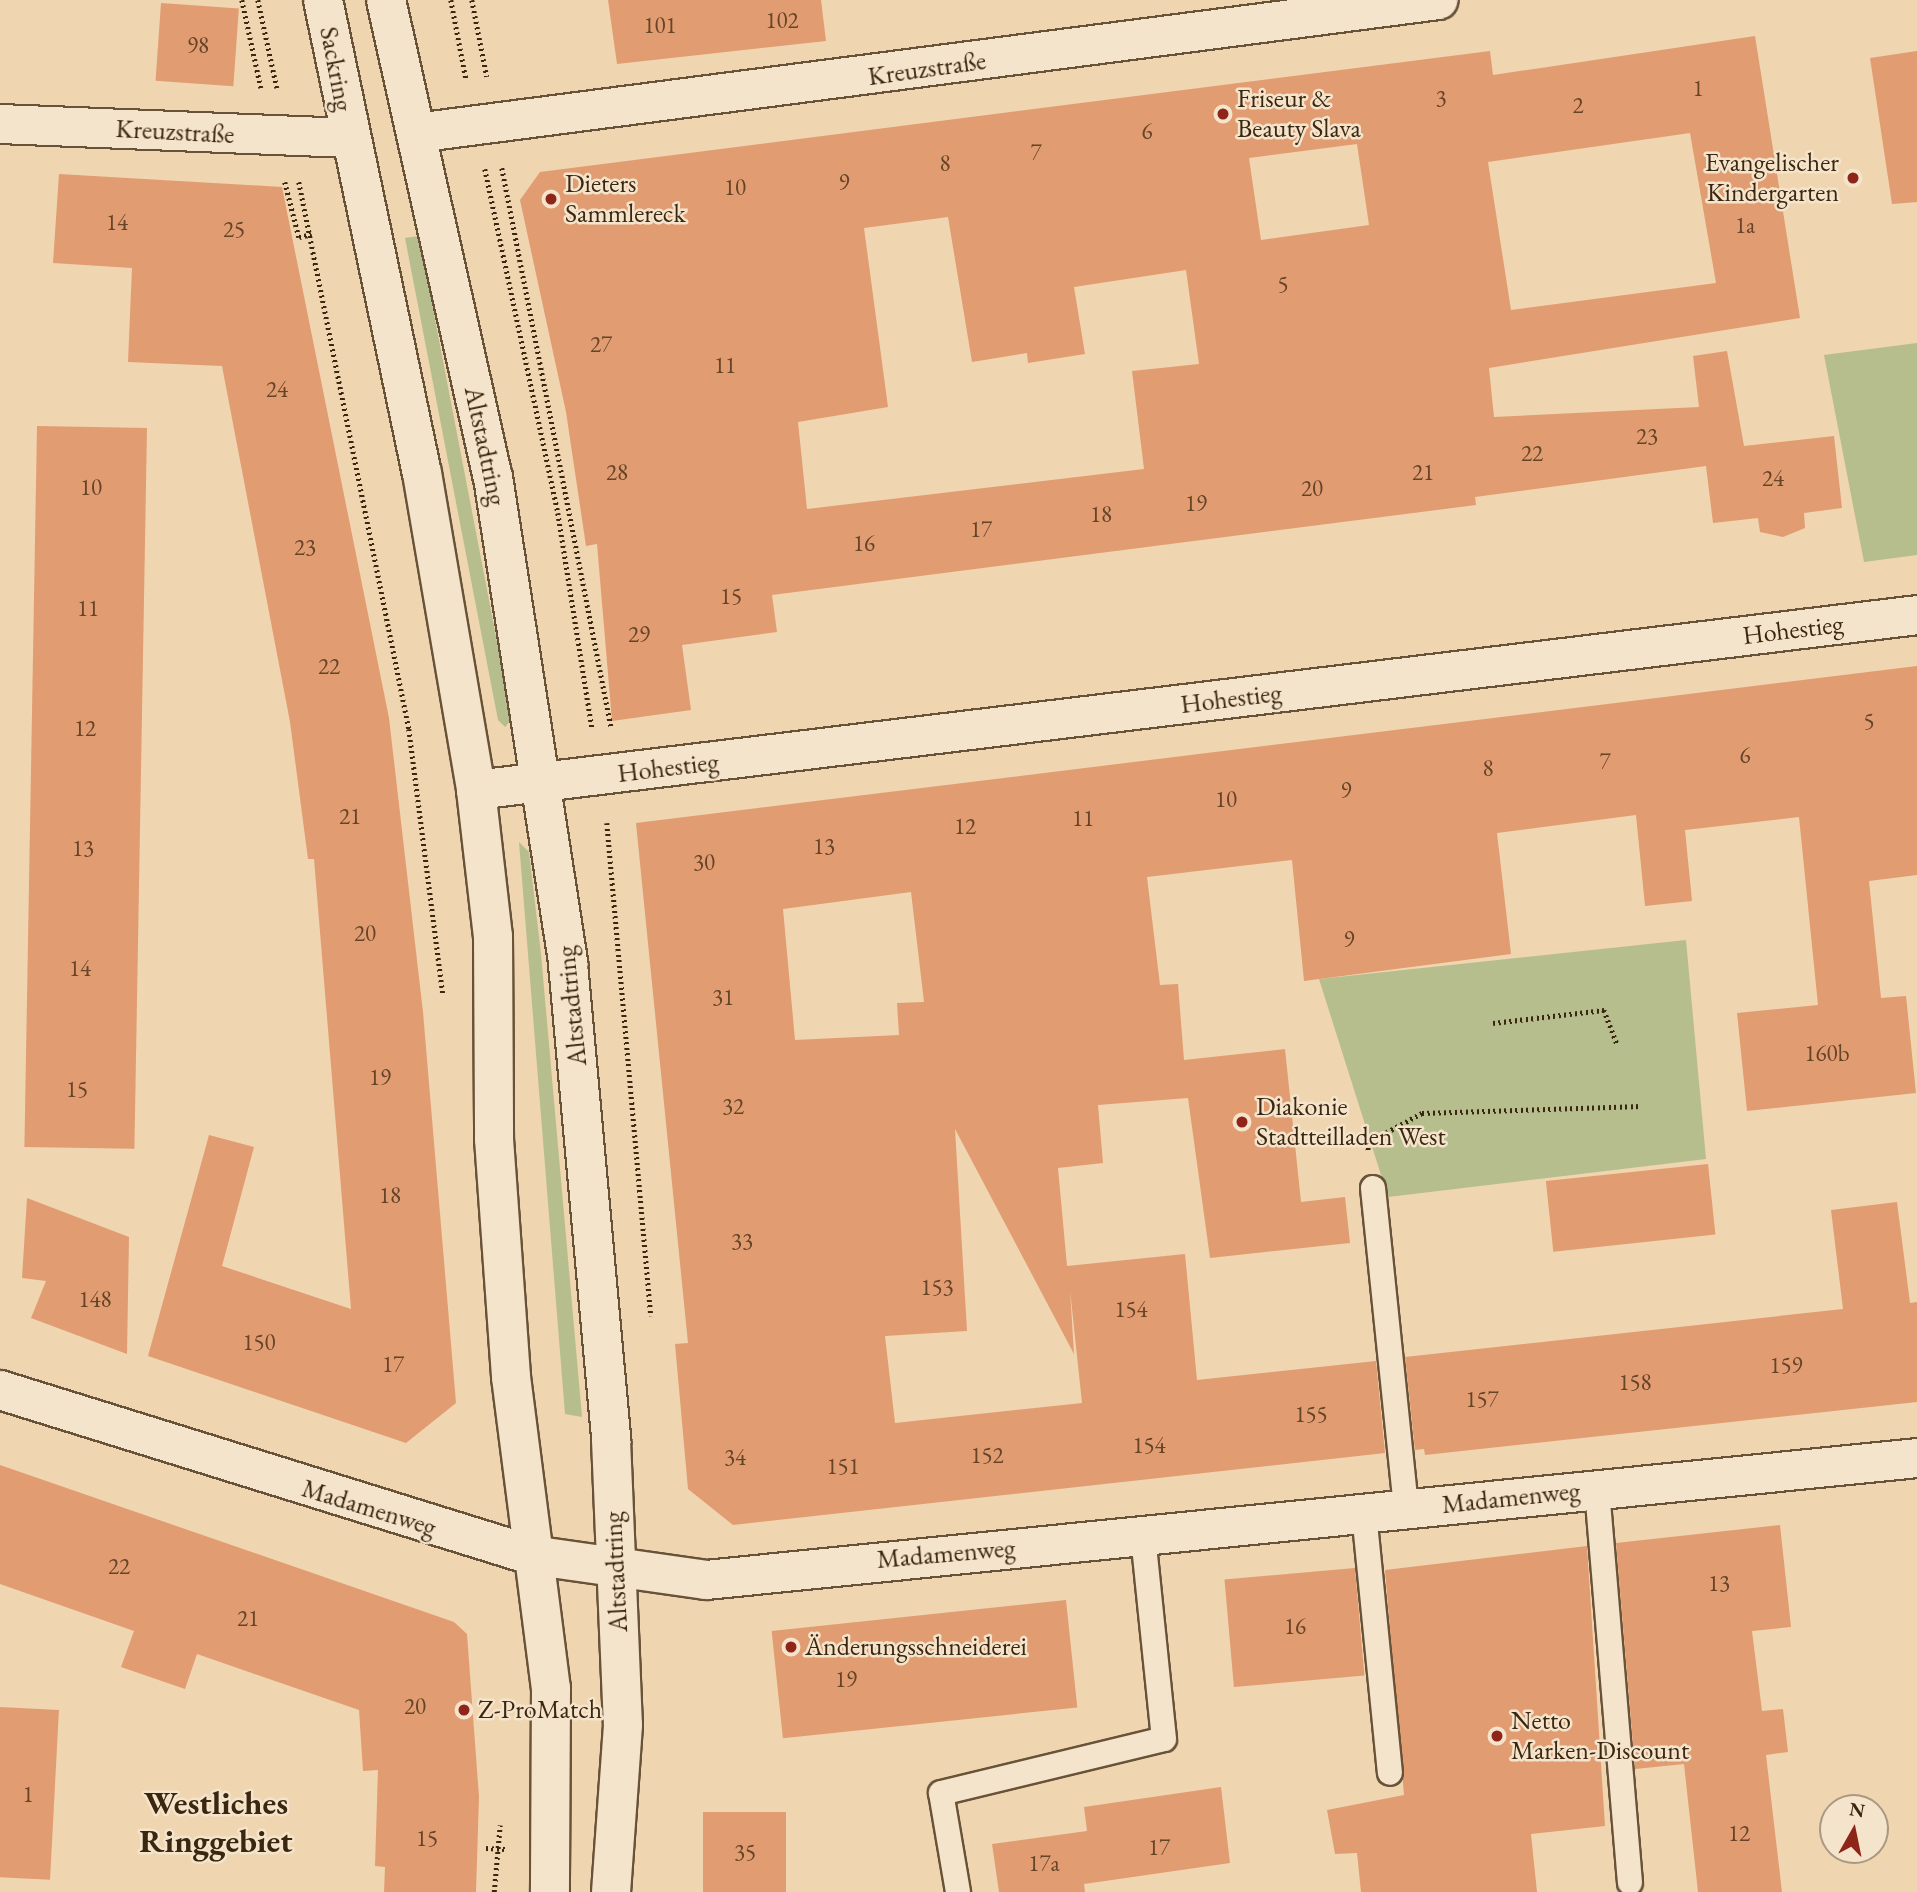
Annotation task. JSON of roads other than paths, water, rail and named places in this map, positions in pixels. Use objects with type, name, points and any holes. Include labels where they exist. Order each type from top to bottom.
[{"type":"street","name":"Sackring","points":[[323,0],[350,138]]},
{"type":"street","points":[[386,0],[415,133]]},
{"type":"street","name":"Kreuzstraße","points":[[415,133],[476,128],[1438,0]]},
{"type":"street","name":"Kreuzstraße","points":[[0,124],[350,138]]},
{"type":"street","name":"Altstadtring","points":[[415,133],[493,477],[544,783],[586,1139],[616,1572],[623,1726],[611,1892]]},
{"type":"street","points":[[350,138],[422,473],[476,790],[493,936],[501,1233],[531,1555],[551,1688],[550,1892]]},
{"type":"street","name":"Hohestieg","points":[[476,790],[1917,615]]},
{"type":"street","name":"Madamenweg","points":[[0,1390],[531,1555],[616,1572],[706,1580],[1917,1458]]},
{"type":"lane","points":[[1373,1188],[1406,1509]]},
{"type":"lane","points":[[1597,1490],[1630,1883]]},
{"type":"lane","points":[[1364,1513],[1390,1773]]},
{"type":"lane","points":[[958,1892],[941,1793],[1164,1739],[1143,1535]]},
{"type":"place","name":"Friseur & Beauty Slava","points":[[1223,114]]},
{"type":"place","name":"Evangelischer Kindergarten","points":[[1853,178]]},
{"type":"place","name":"Dieters Sammlereck","points":[[551,199]]},
{"type":"place","name":"Diakonie Stadtteilladen West","points":[[1242,1122]]},
{"type":"place","name":"Änderungsschneiderei","points":[[791,1647]]},
{"type":"place","name":"Z-ProMatch","points":[[464,1710]]},
{"type":"place","name":"Netto Marken-Discount","points":[[1497,1736]]},
{"type":"district","name":"Westliches Ringgebiet","points":[[216,1822]]}]
